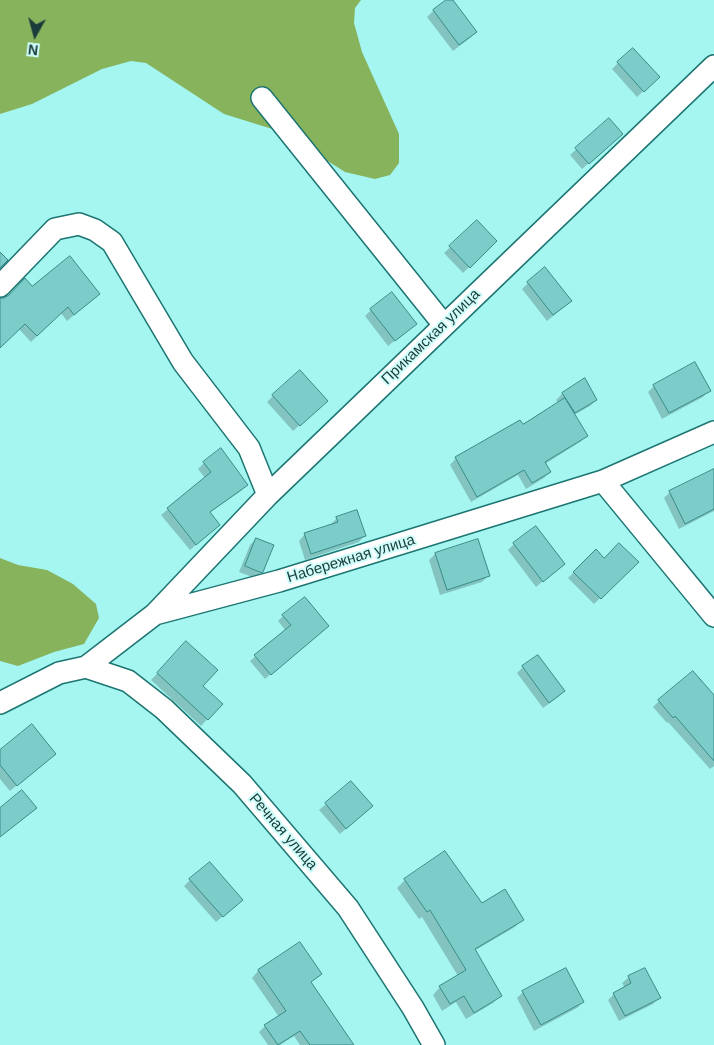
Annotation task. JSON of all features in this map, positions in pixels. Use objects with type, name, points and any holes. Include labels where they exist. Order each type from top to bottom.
[{"type":"street","name":"Прикамская улица","points":[[155,614],[268,495],[714,66]]},
{"type":"street","points":[[262,98],[444,324]]},
{"type":"street","points":[[0,286],[55,229],[79,224],[95,230],[112,242],[183,362],[250,448],[268,495]]},
{"type":"street","name":"Набережная улица","points":[[0,703],[59,673],[86,667],[155,614],[279,581],[603,481],[714,432]]},
{"type":"street","points":[[603,481],[714,616]]},
{"type":"street","name":"Речная улица","points":[[86,667],[128,681],[164,709],[242,784],[348,908],[413,1008],[434,1045]]},
{"type":"green space","points":[[0,0],[361,0],[355,8],[354,23],[362,52],[399,134],[399,163],[390,175],[375,179],[345,172],[282,132],[224,114],[146,63],[131,61],[102,69],[32,104],[0,114]]},
{"type":"green space","points":[[0,558],[18,565],[47,570],[73,584],[96,604],[99,618],[84,644],[54,652],[18,666],[0,661]]},
{"type":"building","points":[[446,0],[453,0],[477,32],[459,45],[433,10]]},
{"type":"building","points":[[633,48],[660,77],[644,92],[617,62]]},
{"type":"building","points":[[609,118],[623,134],[589,164],[575,148]]},
{"type":"building","points":[[477,220],[497,241],[470,268],[449,246]]},
{"type":"building","points":[[0,252],[8,260],[0,268]]},
{"type":"building","points":[[70,256],[100,294],[74,315],[68,307],[37,336],[25,324],[0,348],[0,298],[9,295],[25,278],[32,286]]},
{"type":"building","points":[[545,267],[572,301],[553,315],[527,282]]},
{"type":"building","points":[[392,292],[417,324],[395,341],[370,309]]},
{"type":"building","points":[[695,362],[711,391],[669,413],[653,385]]},
{"type":"building","points":[[300,370],[328,401],[300,426],[272,395]]},
{"type":"building","points":[[585,378],[597,400],[575,413],[562,393]]},
{"type":"building","points":[[565,398],[588,436],[545,462],[551,472],[532,483],[524,470],[477,497],[455,457],[520,420],[523,424]]},
{"type":"building","points":[[221,448],[248,485],[210,512],[220,525],[196,545],[167,508],[211,472],[203,462]]},
{"type":"building","points":[[714,469],[714,509],[685,524],[669,491]]},
{"type":"building","points":[[357,510],[366,536],[311,554],[304,533],[338,522],[336,517]]},
{"type":"building","points":[[536,526],[565,564],[543,582],[513,543]]},
{"type":"building","points":[[256,538],[274,545],[262,573],[245,566]]},
{"type":"building","points":[[478,539],[490,576],[447,590],[435,553]]},
{"type":"building","points":[[619,543],[639,562],[601,599],[573,572],[596,549],[604,558]]},
{"type":"building","points":[[305,597],[329,626],[271,675],[254,655],[291,625],[282,615]]},
{"type":"building","points":[[186,641],[218,670],[203,686],[223,704],[208,720],[157,673]]},
{"type":"building","points":[[538,655],[565,691],[549,703],[522,666]]},
{"type":"building","points":[[693,671],[714,695],[714,761],[675,716],[673,718],[658,700]]},
{"type":"building","points":[[32,724],[56,754],[17,786],[0,765],[0,750]]},
{"type":"building","points":[[351,781],[373,806],[346,829],[325,803]]},
{"type":"building","points":[[22,790],[37,808],[0,837],[0,808]]},
{"type":"building","points":[[445,851],[482,903],[505,889],[524,920],[475,949],[502,996],[474,1013],[464,996],[450,1004],[439,986],[466,970],[430,910],[427,912],[404,879]]},
{"type":"building","points":[[210,862],[243,900],[223,917],[189,879]]},
{"type":"building","points":[[300,942],[322,974],[311,982],[354,1045],[310,1045],[300,1031],[278,1045],[264,1025],[286,1011],[258,970]]},
{"type":"building","points":[[566,968],[584,1002],[541,1025],[522,991]]},
{"type":"building","points":[[645,968],[661,998],[625,1016],[613,993],[631,983],[628,976]]}]
